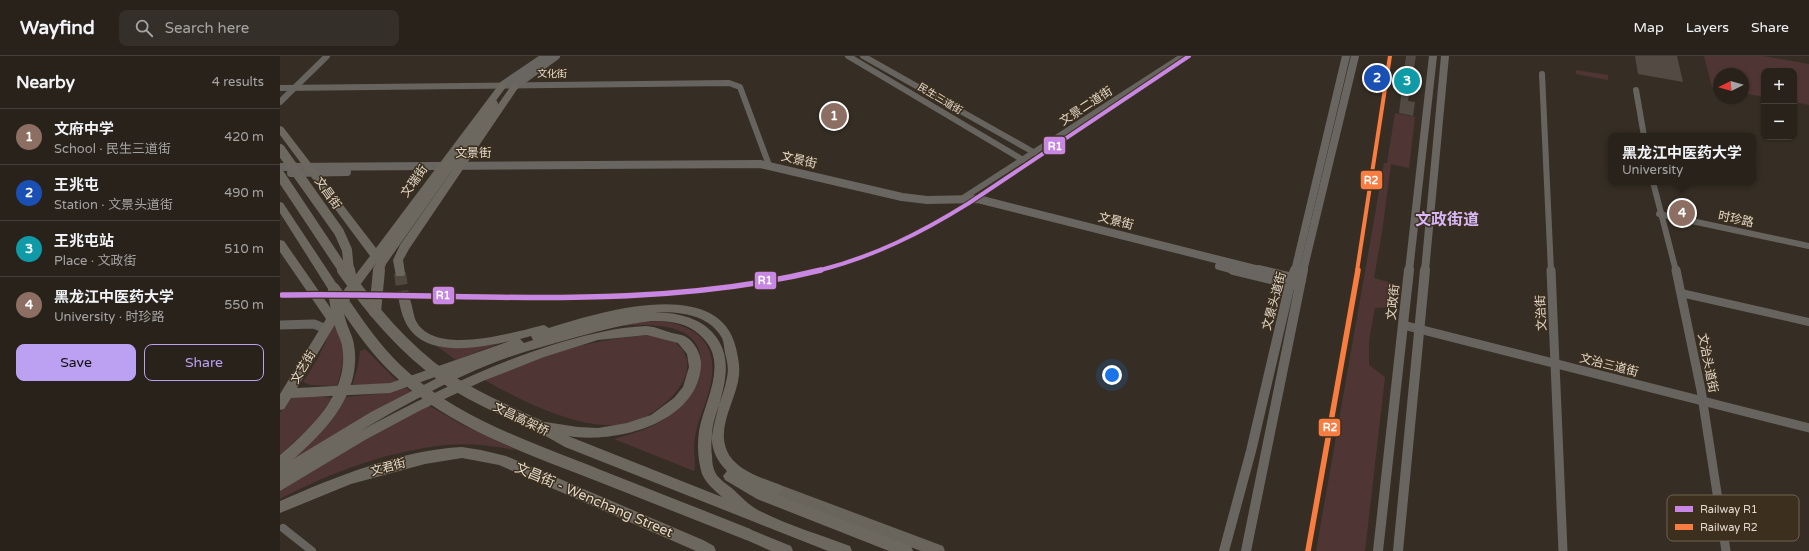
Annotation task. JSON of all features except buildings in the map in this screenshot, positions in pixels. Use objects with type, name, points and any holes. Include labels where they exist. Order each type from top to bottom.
[{"type":"highway","name":"文瑞街","points":[[348,293],[439,168],[503,85]]},
{"type":"highway","points":[[375,312],[377,274],[382,261],[492,104],[503,93],[516,85]]},
{"type":"highway","points":[[400,274],[398,260],[404,248],[516,85]]},
{"type":"highway","name":"文昌街","points":[[280,130],[376,256]]},
{"type":"highway","points":[[280,149],[339,232],[348,250],[350,276]]},
{"type":"highway","name":"文昌高架桥","points":[[280,174],[375,312],[401,341],[432,368],[473,395],[539,426],[569,443],[845,551]]},
{"type":"highway","name":"文昌高架桥","points":[[280,205],[334,289],[380,352],[406,378],[466,418],[499,435],[786,551]]},
{"type":"highway","points":[[280,218],[295,228]]},
{"type":"highway","points":[[280,244],[329,324]]},
{"type":"highway","points":[[280,463],[297,449],[330,412],[340,395],[347,378],[350,363],[348,345],[339,321],[334,289]]},
{"type":"highway","name":"文艺街","points":[[280,405],[348,293]]},
{"type":"highway","points":[[403,295],[412,324],[420,333],[431,340],[448,344],[488,340],[630,310],[652,307],[692,311],[706,316],[718,324],[726,335],[732,349],[734,368],[720,425],[718,462],[733,479],[762,495],[906,551]]},
{"type":"highway","points":[[280,474],[373,417],[477,365],[524,348],[612,323],[658,316],[675,318],[693,323],[704,331],[716,344],[721,360],[713,404],[705,431],[704,455],[710,476],[756,516]]},
{"type":"highway","points":[[288,393],[390,388],[475,356],[588,320]]},
{"type":"highway","points":[[280,485],[353,440],[405,412],[483,376],[559,348],[609,335],[641,331],[656,331],[679,338],[687,344],[694,354],[695,368],[687,390],[673,407],[642,424],[616,431],[585,433],[539,426]]},
{"type":"highway","points":[[718,442],[725,459],[738,474],[775,489]]},
{"type":"highway","name":"文君街","points":[[280,507],[313,492],[362,474],[409,461],[444,454],[473,453],[501,460]]},
{"type":"highway","name":"文昌街 - Wenchang Street","points":[[501,460],[703,548]]},
{"type":"highway","points":[[703,548],[715,551]]},
{"type":"main road","points":[[503,85],[546,56]]},
{"type":"main road","points":[[516,85],[556,56]]},
{"type":"main road","name":"文景头道街","points":[[1246,551],[1296,282],[1296,267],[1346,56]]},
{"type":"main road","name":"文景头道街","points":[[1224,551],[1241,493],[1355,56]]},
{"type":"main road","name":"文政街","points":[[1378,551],[1433,56]]},
{"type":"main road","points":[[1398,551],[1421,329],[1445,56]]},
{"type":"main road","name":"文景街","points":[[459,168],[769,165],[902,197],[927,200],[978,199],[1296,282]]},
{"type":"main road","name":"文景街","points":[[280,167],[311,170],[439,168],[761,168],[900,202],[923,205],[975,203],[1296,282]]},
{"type":"main road","name":"文景街","points":[[280,174],[311,170]]},
{"type":"main road","points":[[775,489],[938,551]]},
{"type":"street","points":[[280,102],[327,56]]},
{"type":"street","name":"民生三道街","points":[[848,56],[1022,160]]},
{"type":"street","name":"民生三道街","points":[[863,56],[1035,153]]},
{"type":"street","name":"文景二道街","points":[[960,200],[1035,153],[1183,56]]},
{"type":"street","name":"文治街","points":[[1542,74],[1556,364],[1563,551]]},
{"type":"street","name":"文化街","points":[[280,88],[734,84],[740,87],[769,165]]},
{"type":"street","points":[[1636,90],[1643,133]]},
{"type":"street","name":"文治头道街","points":[[1654,185],[1659,214],[1681,293],[1703,400],[1717,495]]},
{"type":"street","name":"时珍路","points":[[1659,214],[1809,246]]},
{"type":"street","points":[[1681,293],[1809,322]]},
{"type":"street","points":[[280,324],[329,324]]},
{"type":"street","name":"文治三道街","points":[[1403,324],[1809,428]]},
{"type":"street","points":[[282,528],[312,551]]},
{"type":"street","name":"文治头道街","points":[[1724,541],[1726,551]]},
{"type":"shaded area","points":[[1704,56],[1763,56],[1809,64],[1809,105],[1797,103],[1797,68],[1761,68],[1761,96],[1749,94],[1749,68],[1713,68],[1712,87]]},
{"type":"shaded area","points":[[1576,70],[1608,75],[1608,80],[1576,74]]},
{"type":"shaded area","points":[[1395,113],[1415,117],[1409,168],[1391,164],[1374,278],[1395,284],[1393,307],[1375,308],[1369,340],[1369,365],[1385,377],[1365,551],[1316,551],[1384,163],[1387,163]]},
{"type":"shaded area","points":[[660,321],[686,327],[696,333],[703,340],[709,350],[712,360],[710,387],[695,436],[694,471],[614,439],[646,429],[667,417],[679,408],[687,399],[699,378],[701,356],[696,344],[688,335],[663,326],[621,326],[641,322]]},
{"type":"shaded area","points":[[340,323],[344,347],[337,386],[310,385],[303,382],[318,358],[334,324]]},
{"type":"shaded area","points":[[650,335],[668,339],[676,343],[684,353],[687,364],[686,375],[680,386],[663,405],[643,418],[630,423],[621,425],[592,424],[560,415],[527,402],[483,379],[524,363],[565,350],[607,340]]},
{"type":"shaded area","points":[[514,338],[456,360],[434,344]]},
{"type":"shaded area","points":[[365,349],[397,381],[381,385],[352,386],[358,366],[360,351]]},
{"type":"shaded area","points":[[406,388],[412,392],[280,470],[335,414],[346,397],[377,394]]},
{"type":"shaded area","points":[[307,395],[332,398],[315,422],[280,455],[280,413],[290,398]]},
{"type":"shaded area","points":[[428,405],[461,424],[516,450],[481,445],[455,444],[403,452],[360,464],[319,480],[280,499],[280,490],[334,454]]},
{"type":"tunnel","points":[[400,273],[403,295]]},
{"type":"rail line","name":"R1","points":[[282,295],[578,296],[637,294],[696,290],[755,282],[831,267],[887,248],[946,217],[1189,56]]},
{"type":"rail line","name":"R2","points":[[1308,551],[1357,273],[1390,56]]},
{"type":"place","name":"王兆屯","points":[[1377,78]]},
{"type":"place","name":"王兆屯站","points":[[1407,81]]},
{"type":"place","name":"文府中学","points":[[834,116]]},
{"type":"place","name":"黑龙江中医药大学","points":[[1682,213]]},
{"type":"district","name":"文政街道","points":[[1447,220]]}]
